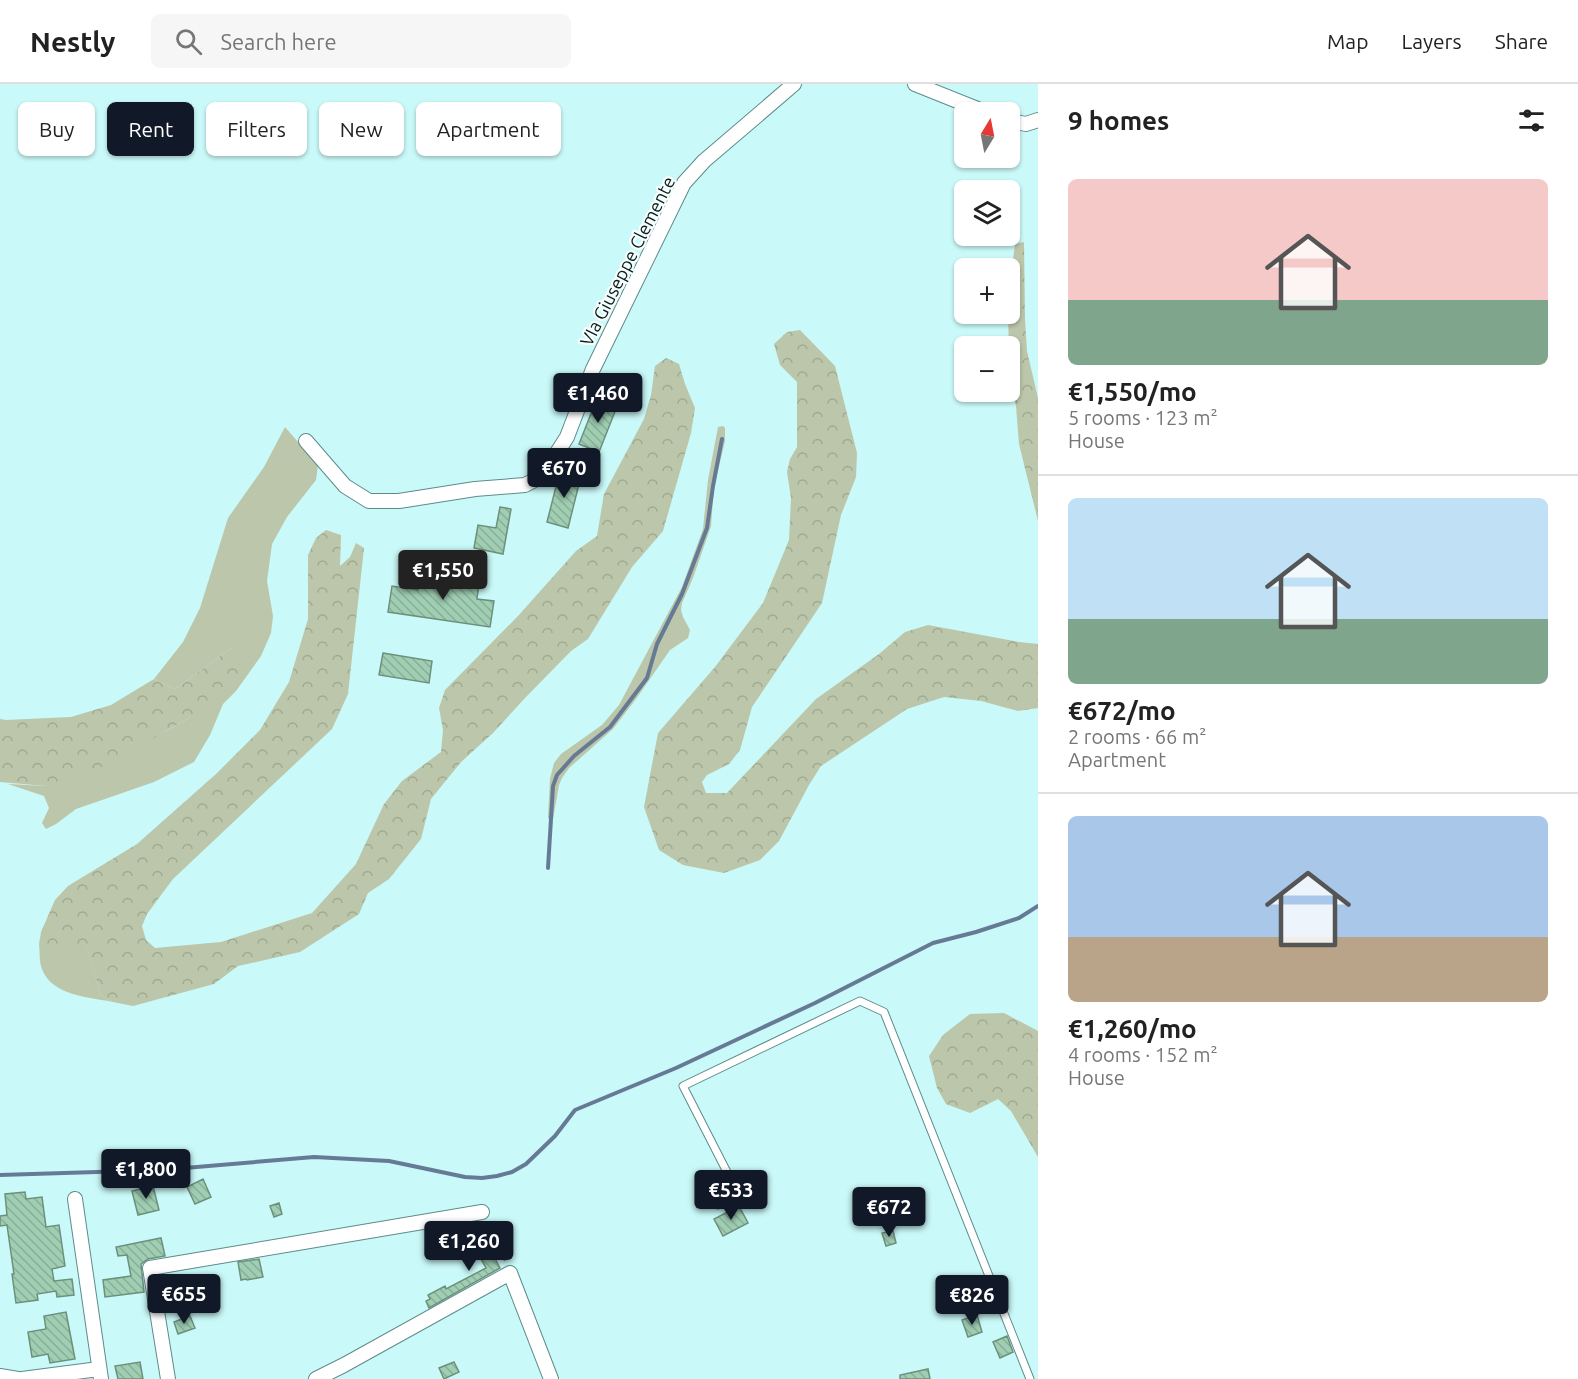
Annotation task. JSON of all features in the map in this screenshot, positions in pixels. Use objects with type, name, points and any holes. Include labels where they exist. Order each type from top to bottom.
[{"type":"street","name":"VIa Giuseppe Clemente","points":[[306,441],[345,486],[369,501],[399,501],[475,489],[525,485],[542,476],[567,437],[593,369],[684,183],[704,161],[794,84]]},
{"type":"street","points":[[915,84],[959,102]]},
{"type":"street","points":[[1020,123],[1026,124],[1038,120]]},
{"type":"street","points":[[0,1376],[20,1379],[100,1374],[75,1199]]},
{"type":"street","points":[[168,1379],[150,1268],[482,1212]]},
{"type":"street","points":[[316,1379],[510,1272],[551,1379]]},
{"type":"lane","points":[[718,1205],[729,1192],[730,1183],[727,1172],[683,1086],[861,1001],[884,1012],[1030,1379]]},
{"type":"path","points":[[482,1212],[510,1272]]},
{"type":"green space","points":[[1024,242],[1027,351],[1038,398],[1038,521],[1019,444],[1015,402],[1020,402],[1020,336],[1009,336],[1008,324],[1020,324],[1020,258],[1013,258],[1015,246],[1020,246],[1020,243]]},
{"type":"green space","points":[[800,330],[835,366],[857,453],[856,477],[841,515],[822,603],[752,707],[740,750],[729,764],[707,775],[702,782],[706,793],[727,793],[816,699],[879,654],[905,632],[928,625],[1038,644],[1038,708],[1018,711],[981,701],[944,697],[907,709],[821,766],[779,841],[760,860],[724,873],[683,865],[659,850],[644,807],[658,733],[715,667],[763,603],[789,540],[791,498],[787,472],[790,459],[797,447],[797,382],[780,365],[774,344],[787,332]]},
{"type":"green space","points":[[666,358],[679,364],[695,408],[691,433],[663,531],[632,567],[588,639],[571,651],[493,733],[461,762],[431,799],[421,839],[389,879],[368,893],[359,914],[300,952],[238,966],[214,984],[133,1006],[113,1002],[101,995],[86,945],[39,944],[41,932],[55,900],[68,886],[137,844],[216,774],[260,730],[289,682],[308,619],[308,555],[316,538],[326,530],[341,535],[340,566],[350,557],[356,543],[364,548],[348,694],[332,729],[173,879],[147,914],[142,926],[146,940],[155,948],[221,942],[312,913],[356,864],[384,804],[402,781],[441,752],[443,730],[439,708],[445,690],[518,616],[576,551],[597,536],[604,494],[644,419],[651,395],[655,366]]},
{"type":"green space","points":[[723,426],[725,441],[714,487],[711,526],[682,603],[683,617],[690,630],[688,638],[670,650],[613,729],[569,768],[559,785],[553,819],[550,820],[548,818],[550,779],[554,763],[561,754],[602,725],[619,705],[682,587],[703,529],[708,480],[718,427]]},
{"type":"green space","points":[[285,427],[318,465],[316,480],[287,517],[272,544],[267,581],[273,616],[271,633],[261,656],[236,691],[223,704],[210,735],[194,762],[154,782],[76,809],[46,829],[42,823],[49,808],[44,796],[8,784],[46,786],[168,730],[189,718],[233,647],[175,689],[154,679],[183,642],[200,608],[228,518],[264,467]]},
{"type":"green space","points":[[233,647],[243,652],[235,683],[189,718],[100,768],[46,786],[0,782],[0,719],[71,717],[111,705],[154,679],[175,689]]},
{"type":"green space","points":[[39,944],[86,944],[101,995],[113,1002],[72,994],[54,985],[42,969]]},
{"type":"green space","points":[[1004,1013],[1038,1031],[1038,1157],[1011,1111],[998,1099],[970,1113],[946,1104],[937,1088],[929,1056],[943,1035],[970,1014]]},
{"type":"building","points":[[598,396],[618,404],[599,452],[579,444]]},
{"type":"building","points":[[560,471],[581,476],[568,528],[547,522]]},
{"type":"building","points":[[500,507],[511,509],[503,554],[474,548],[478,525],[496,528]]},
{"type":"building","points":[[420,574],[479,583],[477,599],[494,601],[490,627],[388,612],[392,586],[418,590]]},
{"type":"building","points":[[383,653],[432,661],[429,683],[379,675]]},
{"type":"building","points":[[203,1179],[211,1197],[195,1204],[187,1187]]},
{"type":"building","points":[[153,1186],[159,1210],[138,1215],[132,1191]]},
{"type":"building","points":[[25,1192],[26,1199],[42,1197],[46,1227],[59,1225],[65,1266],[52,1269],[54,1281],[72,1279],[74,1295],[57,1297],[56,1291],[37,1294],[38,1300],[16,1303],[7,1225],[0,1226],[0,1216],[7,1215],[5,1194]]},
{"type":"building","points":[[279,1203],[282,1214],[274,1217],[270,1206]]},
{"type":"building","points":[[739,1206],[748,1223],[723,1236],[714,1219]]},
{"type":"building","points":[[484,1230],[489,1244],[487,1244],[500,1268],[429,1308],[426,1301],[430,1299],[428,1295],[445,1286],[446,1289],[486,1268],[473,1245],[477,1244],[474,1234]]},
{"type":"building","points":[[893,1231],[896,1243],[886,1246],[882,1233]]},
{"type":"building","points":[[161,1238],[165,1256],[148,1259],[141,1264],[144,1292],[105,1297],[103,1280],[131,1276],[127,1255],[118,1256],[116,1247]]},
{"type":"building","points":[[259,1259],[263,1277],[241,1280],[238,1262]]},
{"type":"building","points":[[66,1312],[75,1359],[50,1363],[48,1354],[32,1357],[28,1332],[46,1329],[44,1316]]},
{"type":"building","points":[[977,1315],[982,1332],[968,1337],[962,1320]]},
{"type":"building","points":[[190,1316],[195,1328],[178,1334],[174,1322]]},
{"type":"building","points":[[1007,1336],[1013,1352],[1000,1358],[993,1342]]},
{"type":"building","points":[[140,1362],[143,1379],[118,1379],[115,1366]]},
{"type":"building","points":[[454,1362],[459,1372],[444,1379],[439,1368]]},
{"type":"building","points":[[928,1369],[930,1379],[900,1379],[900,1375]]},
{"type":"waterway","points":[[548,868],[553,786],[557,775],[574,756],[610,727],[647,678],[657,644],[682,594],[707,528],[722,439]]},
{"type":"waterway","points":[[0,1175],[161,1170],[314,1157],[389,1161],[465,1177],[497,1176],[512,1172],[526,1164],[555,1136],[575,1110],[676,1068],[815,1003],[933,943],[1019,918],[1038,906]]}]
